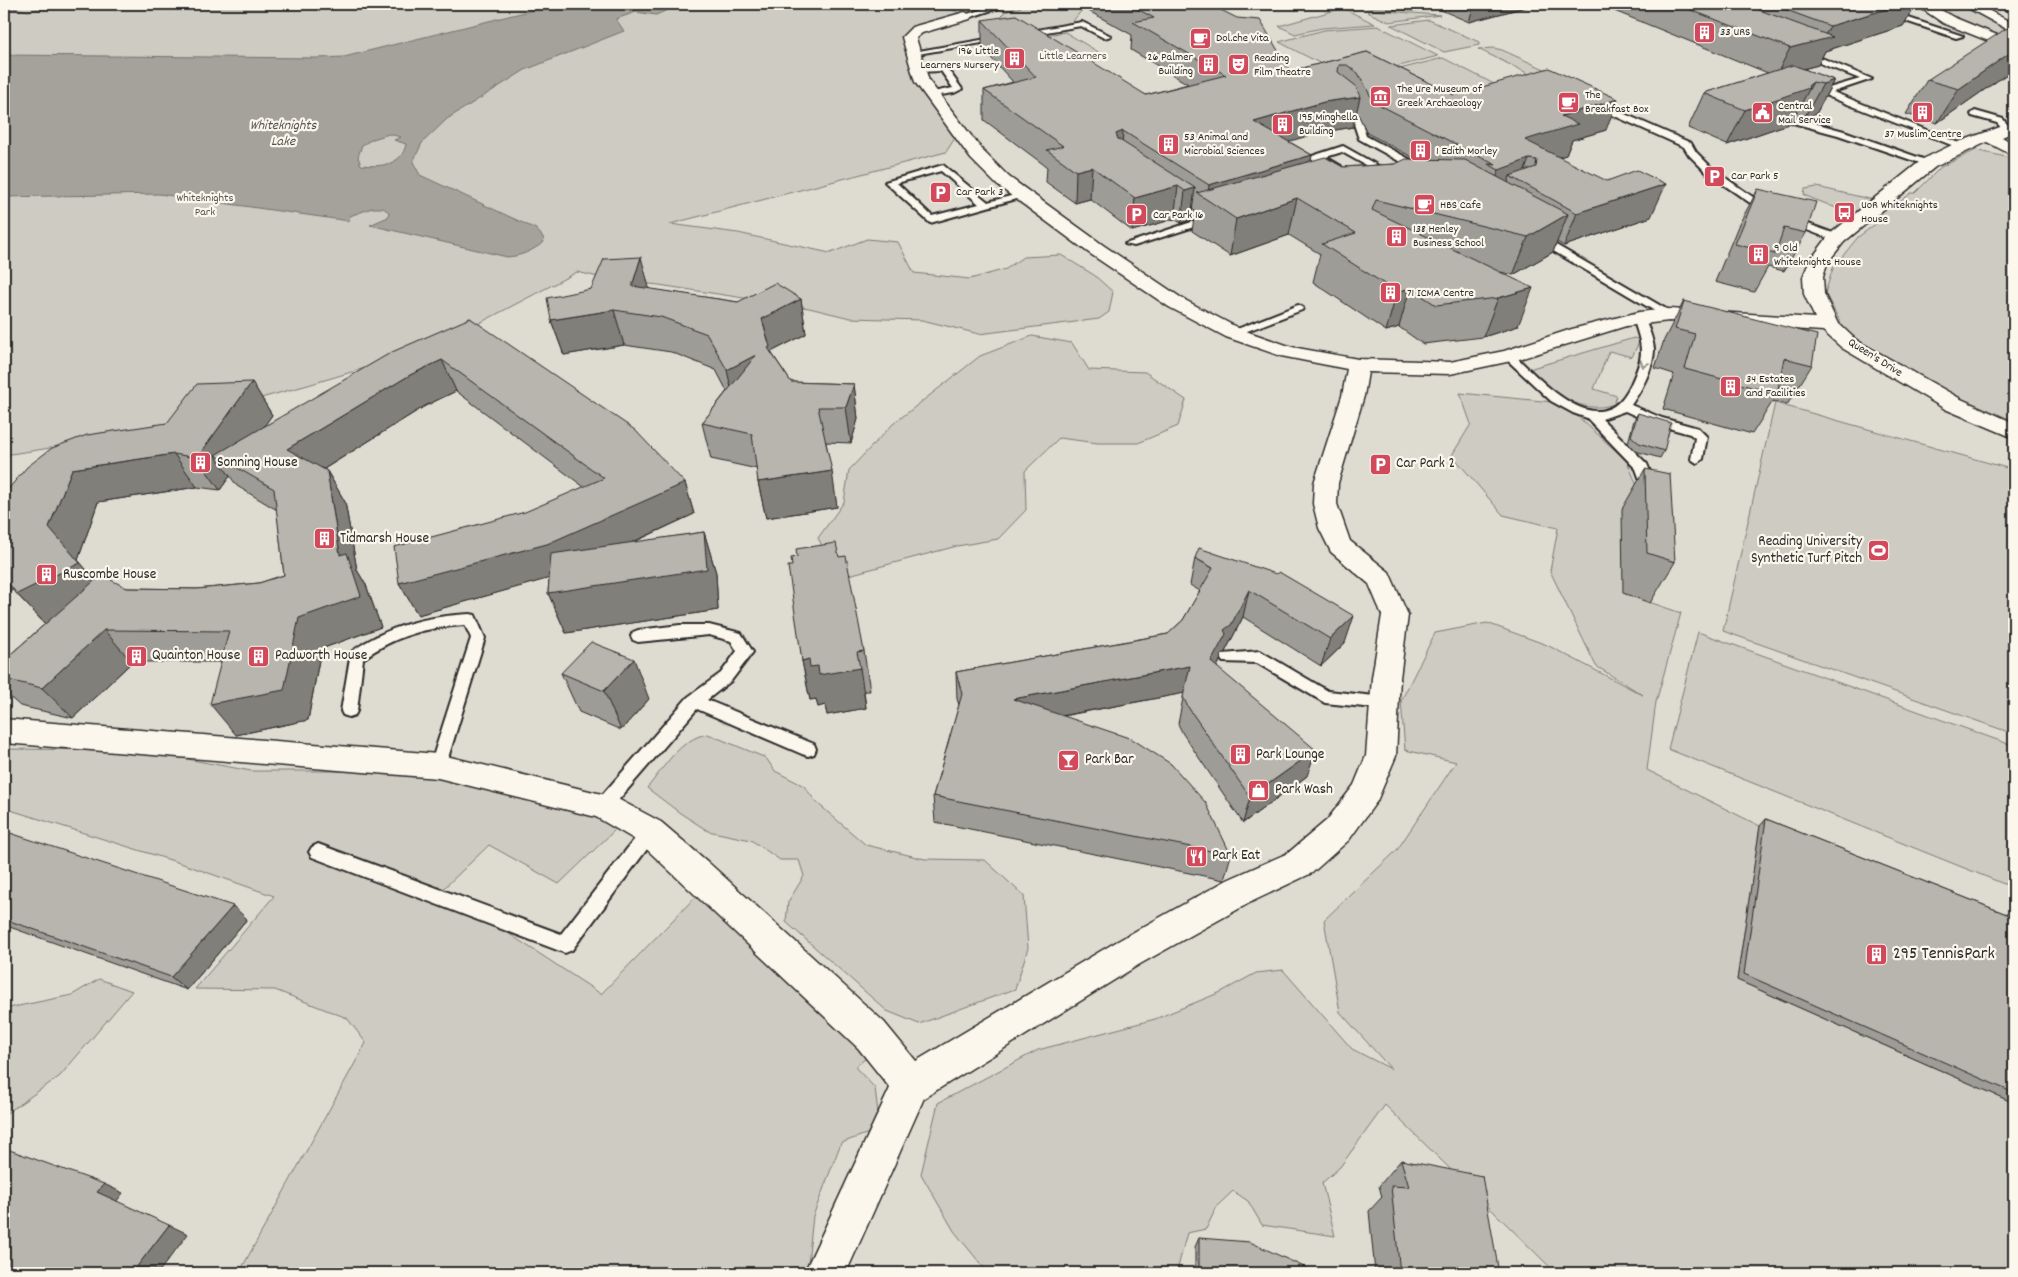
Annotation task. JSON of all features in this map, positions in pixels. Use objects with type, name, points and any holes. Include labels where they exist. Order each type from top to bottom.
[{"type":"street","points":[[1922,4],[1948,20],[2014,47]]},
{"type":"street","points":[[1968,4],[2014,29]]},
{"type":"street","points":[[965,16],[917,30],[909,37],[918,70],[931,95],[977,155],[1003,181],[1022,196],[1176,302],[1233,333],[1288,352],[1358,365],[1450,368],[1509,356],[1588,330],[1639,318],[1669,315],[1829,325]]},
{"type":"street","name":"Queen's Drive","points":[[2010,128],[1962,146],[1929,163],[1837,238],[1818,262],[1813,277],[1814,294],[1829,325],[1849,344],[1953,404],[2014,431]]},
{"type":"street","points":[[1990,137],[2014,151]]},
{"type":"street","points":[[825,1273],[911,1085],[1128,953],[1239,891],[1300,863],[1338,830],[1366,792],[1381,756],[1384,703],[1395,615],[1380,579],[1340,546],[1325,504],[1326,483],[1353,396],[1358,365]]},
{"type":"street","points":[[4,731],[438,766],[603,806],[650,832],[871,1036],[911,1085]]},
{"type":"lane","points":[[965,16],[1006,4]]},
{"type":"lane","points":[[1860,4],[1959,36]]},
{"type":"lane","points":[[912,53],[1082,24],[1107,36]]},
{"type":"lane","points":[[1796,51],[1868,79],[1825,92],[1962,146]]},
{"type":"lane","points":[[918,70],[943,69],[958,89],[931,95]]},
{"type":"lane","points":[[1336,98],[1355,114],[1362,137],[1412,164],[1420,181]]},
{"type":"lane","points":[[1611,111],[1688,145],[1690,153],[1741,196],[1794,222],[1837,238]]},
{"type":"lane","points":[[1975,114],[2000,121],[2010,128]]},
{"type":"lane","points":[[1796,121],[1841,133],[1929,163]]},
{"type":"lane","points":[[1300,174],[1286,165],[1343,149],[1379,169]]},
{"type":"lane","points":[[1318,157],[1349,174]]},
{"type":"lane","points":[[986,205],[943,168],[890,182],[930,220],[1022,196]]},
{"type":"lane","points":[[1130,244],[1197,219],[1220,216]]},
{"type":"lane","points":[[1530,232],[1669,315]]},
{"type":"lane","points":[[1233,333],[1298,308]]},
{"type":"lane","points":[[1591,416],[1612,412],[1625,407],[1637,384],[1648,350],[1639,318]]},
{"type":"lane","points":[[1509,356],[1546,391],[1566,405],[1591,416],[1642,467],[1655,502]]},
{"type":"lane","points":[[1625,407],[1694,431],[1701,437],[1697,458]]},
{"type":"lane","points":[[349,711],[356,656],[376,640],[432,620],[470,618],[478,638],[438,766]]},
{"type":"lane","points":[[603,806],[694,701],[726,677],[745,652],[736,637],[708,630],[680,630],[638,636]]},
{"type":"lane","points":[[1228,658],[1260,657],[1325,696],[1384,703]]},
{"type":"lane","points":[[694,701],[808,749]]},
{"type":"lane","points":[[318,852],[565,944],[650,832]]},
{"type":"shaded area","points":[[4,4],[1958,4],[2014,34],[2014,1273],[4,1273]]},
{"type":"shaded area","points":[[1978,4],[2014,4],[2014,23]]},
{"type":"green space","name":"Whiteknights Park","points":[[66,4],[942,4],[965,16],[917,30],[911,48],[948,118],[955,138],[946,152],[670,224],[738,233],[830,253],[867,239],[898,242],[914,273],[970,279],[1006,269],[1023,257],[1061,255],[1094,275],[1113,292],[1109,312],[1099,319],[979,334],[922,320],[850,318],[809,308],[607,279],[577,272],[432,348],[308,385],[117,438],[4,455],[4,6],[28,11]]},
{"type":"green space","points":[[1023,4],[1090,4],[1097,8],[1081,11],[1070,25],[1002,35],[998,23],[1004,12],[1021,7]]},
{"type":"green space","points":[[1346,4],[1399,4],[1414,11],[1350,6]]},
{"type":"green space","points":[[1922,4],[1958,4],[2014,34],[2014,47],[1948,20]]},
{"type":"green space","points":[[1343,8],[1375,24],[1322,28],[1295,34],[1279,26]]},
{"type":"green space","points":[[1371,10],[1440,15],[1389,22],[1367,12]]},
{"type":"green space","points":[[1429,20],[1479,42],[1479,45],[1444,52],[1391,25]]},
{"type":"green space","points":[[1378,26],[1438,56],[1376,72],[1329,68],[1279,42],[1324,30]]},
{"type":"green space","name":"Little Learners","points":[[1065,32],[1100,53],[1063,86],[981,46]]},
{"type":"green space","points":[[1493,48],[1502,50],[1600,94],[1576,97],[1478,49]]},
{"type":"green space","points":[[1443,58],[1500,87],[1467,106],[1380,74]]},
{"type":"green space","points":[[1976,150],[2014,159],[2014,421],[1961,398],[1876,353],[1844,329],[1825,293],[1833,268],[1858,237],[1881,220],[1846,212],[1804,195],[1805,189],[1817,187],[1896,205],[1911,193],[1915,193],[1941,167]]},
{"type":"green space","points":[[1032,336],[1072,343],[1089,370],[1145,372],[1186,400],[1178,426],[1138,443],[1098,443],[1059,438],[1025,471],[1026,510],[998,539],[957,546],[845,576],[834,569],[818,538],[844,502],[849,470],[893,424],[980,356]]},
{"type":"green space","points":[[1634,338],[1640,340],[1632,357],[1609,351],[1594,389],[1617,396],[1614,404],[1590,407],[1580,404],[1560,394],[1531,373],[1532,368]]},
{"type":"green space","points":[[1460,393],[1563,403],[1627,461],[1638,488],[1623,593],[1681,613],[1656,702],[1647,770],[1760,826],[1737,980],[2014,1103],[2014,1273],[1556,1273],[1385,1105],[1340,1167],[1322,1183],[1335,1236],[1262,1225],[1248,1201],[1233,1191],[1217,1206],[1206,1229],[1187,1233],[1177,1271],[1168,1273],[1107,1273],[1093,1269],[1088,1273],[988,1273],[954,1231],[921,1174],[938,1103],[1038,1050],[1155,1019],[1221,992],[1256,973],[1283,970],[1352,1049],[1391,1069],[1340,1012],[1324,920],[1397,850],[1456,762],[1405,750],[1401,701],[1435,633],[1487,623],[1547,645],[1643,695],[1596,666],[1550,571],[1558,528],[1503,515],[1452,455],[1471,424]]},
{"type":"green space","name":"Reading University Synthetic Turf Pitch","points":[[1775,403],[2014,470],[2014,734],[1723,631]]},
{"type":"green space","points":[[1698,632],[2014,746],[2014,888],[1668,749]]},
{"type":"green space","points":[[708,734],[766,758],[775,771],[804,786],[816,802],[866,845],[925,859],[985,860],[1024,896],[1028,948],[1015,989],[919,1024],[887,1011],[786,922],[788,902],[804,876],[799,860],[780,860],[751,840],[708,831],[647,788],[673,755],[689,741]]},
{"type":"green space","points":[[4,749],[139,750],[251,771],[458,774],[547,795],[619,826],[559,884],[489,845],[442,890],[601,994],[703,889],[875,1051],[855,1067],[875,1088],[880,1129],[841,1143],[813,1216],[807,1273],[239,1273],[366,1043],[347,1018],[275,990],[195,989],[274,896],[183,864],[4,808]]},
{"type":"green space","points":[[99,979],[132,991],[60,1076],[4,1115],[4,1009],[72,995]]},
{"type":"water","name":"Whiteknights Lake","points":[[557,4],[681,4],[656,15],[636,12],[616,19],[624,31],[525,70],[447,119],[422,143],[413,162],[420,175],[536,229],[543,237],[544,242],[522,254],[507,257],[370,225],[388,217],[389,212],[383,208],[372,208],[350,216],[349,221],[159,194],[4,197],[4,55],[344,57]],"holes":[[[389,134],[401,137],[394,140],[406,144],[404,151],[395,161],[375,166],[361,165],[358,157],[362,145]]]},
{"type":"building","points":[[1128,4],[1209,4],[1237,18],[1260,20],[1290,71],[1367,52],[1454,95],[1549,68],[1618,99],[1561,116],[1578,124],[1525,140],[1607,181],[1637,170],[1666,184],[1577,213],[1510,176],[1536,167],[1537,160],[1529,159],[1499,170],[1488,164],[1496,165],[1374,102],[1358,73],[1347,65],[1339,65],[1338,72],[1356,86],[1360,97],[1324,102],[1254,122],[1312,155],[1209,185],[1123,131],[1116,134],[1118,139],[1195,188],[1185,191],[1178,186],[1135,198],[1092,167],[1076,171],[1047,150],[1063,146],[984,90],[1036,77],[982,20],[1016,15],[1146,95],[1226,75],[1133,22],[1154,18]]},
{"type":"building","points":[[1675,4],[1743,4],[1833,37],[1790,48]]},
{"type":"building","points":[[1770,4],[1903,4],[1830,26]]},
{"type":"building","points":[[2007,28],[2014,30],[2014,50],[1959,89],[1927,80]]},
{"type":"building","points":[[1793,65],[1834,80],[1823,84],[1813,82],[1808,86],[1809,88],[1745,110],[1704,93]]},
{"type":"building","points":[[1325,157],[1343,167],[1395,164],[1406,159],[1465,160],[1568,214],[1528,237],[1376,200],[1372,210],[1533,288],[1498,298],[1436,305],[1410,288],[1397,292],[1322,244],[1356,233],[1297,198],[1236,219],[1197,193]]},
{"type":"building","points":[[1758,189],[1816,202],[1806,233],[1784,228],[1775,254],[1735,244]]},
{"type":"building","points":[[641,257],[632,286],[738,302],[775,283],[801,299],[762,319],[770,347],[768,348],[791,382],[854,384],[846,407],[818,407],[832,471],[758,482],[752,434],[702,423],[756,355],[727,370],[707,334],[661,317],[614,310],[551,320],[547,298],[591,289],[604,259]]},
{"type":"building","points":[[1684,301],[1817,335],[1812,365],[1784,358],[1777,394],[1685,369],[1695,334],[1675,329]]},
{"type":"building","points":[[470,318],[635,430],[685,483],[547,544],[399,583],[394,547],[525,512],[604,478],[442,360],[410,375],[287,449],[327,471],[340,555],[347,553],[361,596],[299,618],[284,690],[210,704],[229,631],[104,630],[42,688],[4,679],[4,660],[101,575],[127,588],[197,589],[259,583],[284,575],[274,489],[215,455],[392,352]]},
{"type":"building","points":[[252,382],[197,458],[174,454],[72,469],[49,527],[80,563],[17,594],[4,578],[4,494],[27,467],[52,448],[87,435],[167,423],[197,384]]},
{"type":"building","points":[[1638,413],[1671,423],[1664,451],[1639,443],[1631,436]]},
{"type":"building","points":[[1645,469],[1670,474],[1675,562],[1647,553]]},
{"type":"building","points":[[704,532],[707,569],[548,593],[551,554]]},
{"type":"building","points":[[836,543],[839,557],[846,556],[864,651],[857,652],[860,668],[819,675],[818,666],[810,667],[809,659],[802,661],[788,566],[792,566],[791,558],[797,557],[796,549]]},
{"type":"building","points":[[1199,548],[1276,574],[1279,572],[1354,616],[1330,639],[1249,590],[1231,625],[1224,630],[1226,634],[1211,662],[1316,750],[1250,797],[1183,697],[1190,666],[1013,699],[1132,739],[1171,764],[1206,803],[1231,855],[933,796],[962,694],[956,672],[1168,634],[1183,620],[1213,568],[1195,558]]},
{"type":"building","points":[[591,642],[634,659],[604,691],[561,673]]},
{"type":"building","name":"295 TennisPark","points":[[1766,819],[2014,917],[2014,1093],[1744,974]]},
{"type":"building","points":[[4,831],[233,906],[171,977],[4,919]]},
{"type":"building","points":[[4,1148],[104,1184],[97,1192],[169,1225],[132,1273],[4,1273]]},
{"type":"building","points":[[1401,1160],[1482,1176],[1499,1273],[1400,1273],[1391,1186],[1409,1187]]},
{"type":"building","points":[[1199,1238],[1250,1242],[1315,1273],[1199,1273]]},
{"type":"place","name":"33 URS","points":[[1704,32]]},
{"type":"place","name":"Dol.che Vita","points":[[1200,38]]},
{"type":"place","name":"196 Little Learners Nursery","points":[[1015,58]]},
{"type":"place","name":"26 Palmer Building","points":[[1209,64]]},
{"type":"place","name":"Reading Film Theatre","points":[[1238,65]]},
{"type":"place","name":"The Ure Museum of Greek Archaeology","points":[[1381,96]]},
{"type":"place","name":"The Breakfast Box","points":[[1569,102]]},
{"type":"place","name":"Central Mail Service","points":[[1762,113]]},
{"type":"place","name":"37 Muslim Centre","points":[[1923,113]]},
{"type":"place","name":"195 Minghella Building","points":[[1283,124]]},
{"type":"place","name":"53 Animal and Microbial Sciences","points":[[1168,144]]},
{"type":"place","name":"1 Edith Morley","points":[[1420,151]]},
{"type":"place","name":"Car Park 5","points":[[1715,176]]},
{"type":"place","name":"Car Park 3","points":[[940,192]]},
{"type":"place","name":"HBS Cafe","points":[[1424,205]]},
{"type":"place","name":"UoR Whiteknights House","points":[[1845,212]]},
{"type":"place","name":"Car Park 16","points":[[1137,215]]},
{"type":"place","name":"138 Henley Business School","points":[[1397,236]]},
{"type":"place","name":"9 Old Whiteknights House","points":[[1758,255]]},
{"type":"place","name":"71 ICMA Centre","points":[[1391,293]]},
{"type":"place","name":"34 Estates and Facilities","points":[[1730,386]]},
{"type":"place","name":"Sonning House","points":[[201,463]]},
{"type":"place","name":"Car Park 2","points":[[1380,464]]},
{"type":"place","name":"Tidmarsh House","points":[[324,539]]},
{"type":"place","name":"Reading University Synthetic Turf Pitch","points":[[1878,551]]},
{"type":"place","name":"Ruscombe House","points":[[47,575]]},
{"type":"place","name":"Quainton House","points":[[136,656]]},
{"type":"place","name":"Padworth House","points":[[259,656]]},
{"type":"place","name":"Park Lounge","points":[[1240,755]]},
{"type":"place","name":"Park Bar","points":[[1069,760]]},
{"type":"place","name":"Park Wash","points":[[1259,790]]},
{"type":"place","name":"Park Eat","points":[[1196,856]]},
{"type":"place","name":"295 TennisPark","points":[[1877,954]]}]
